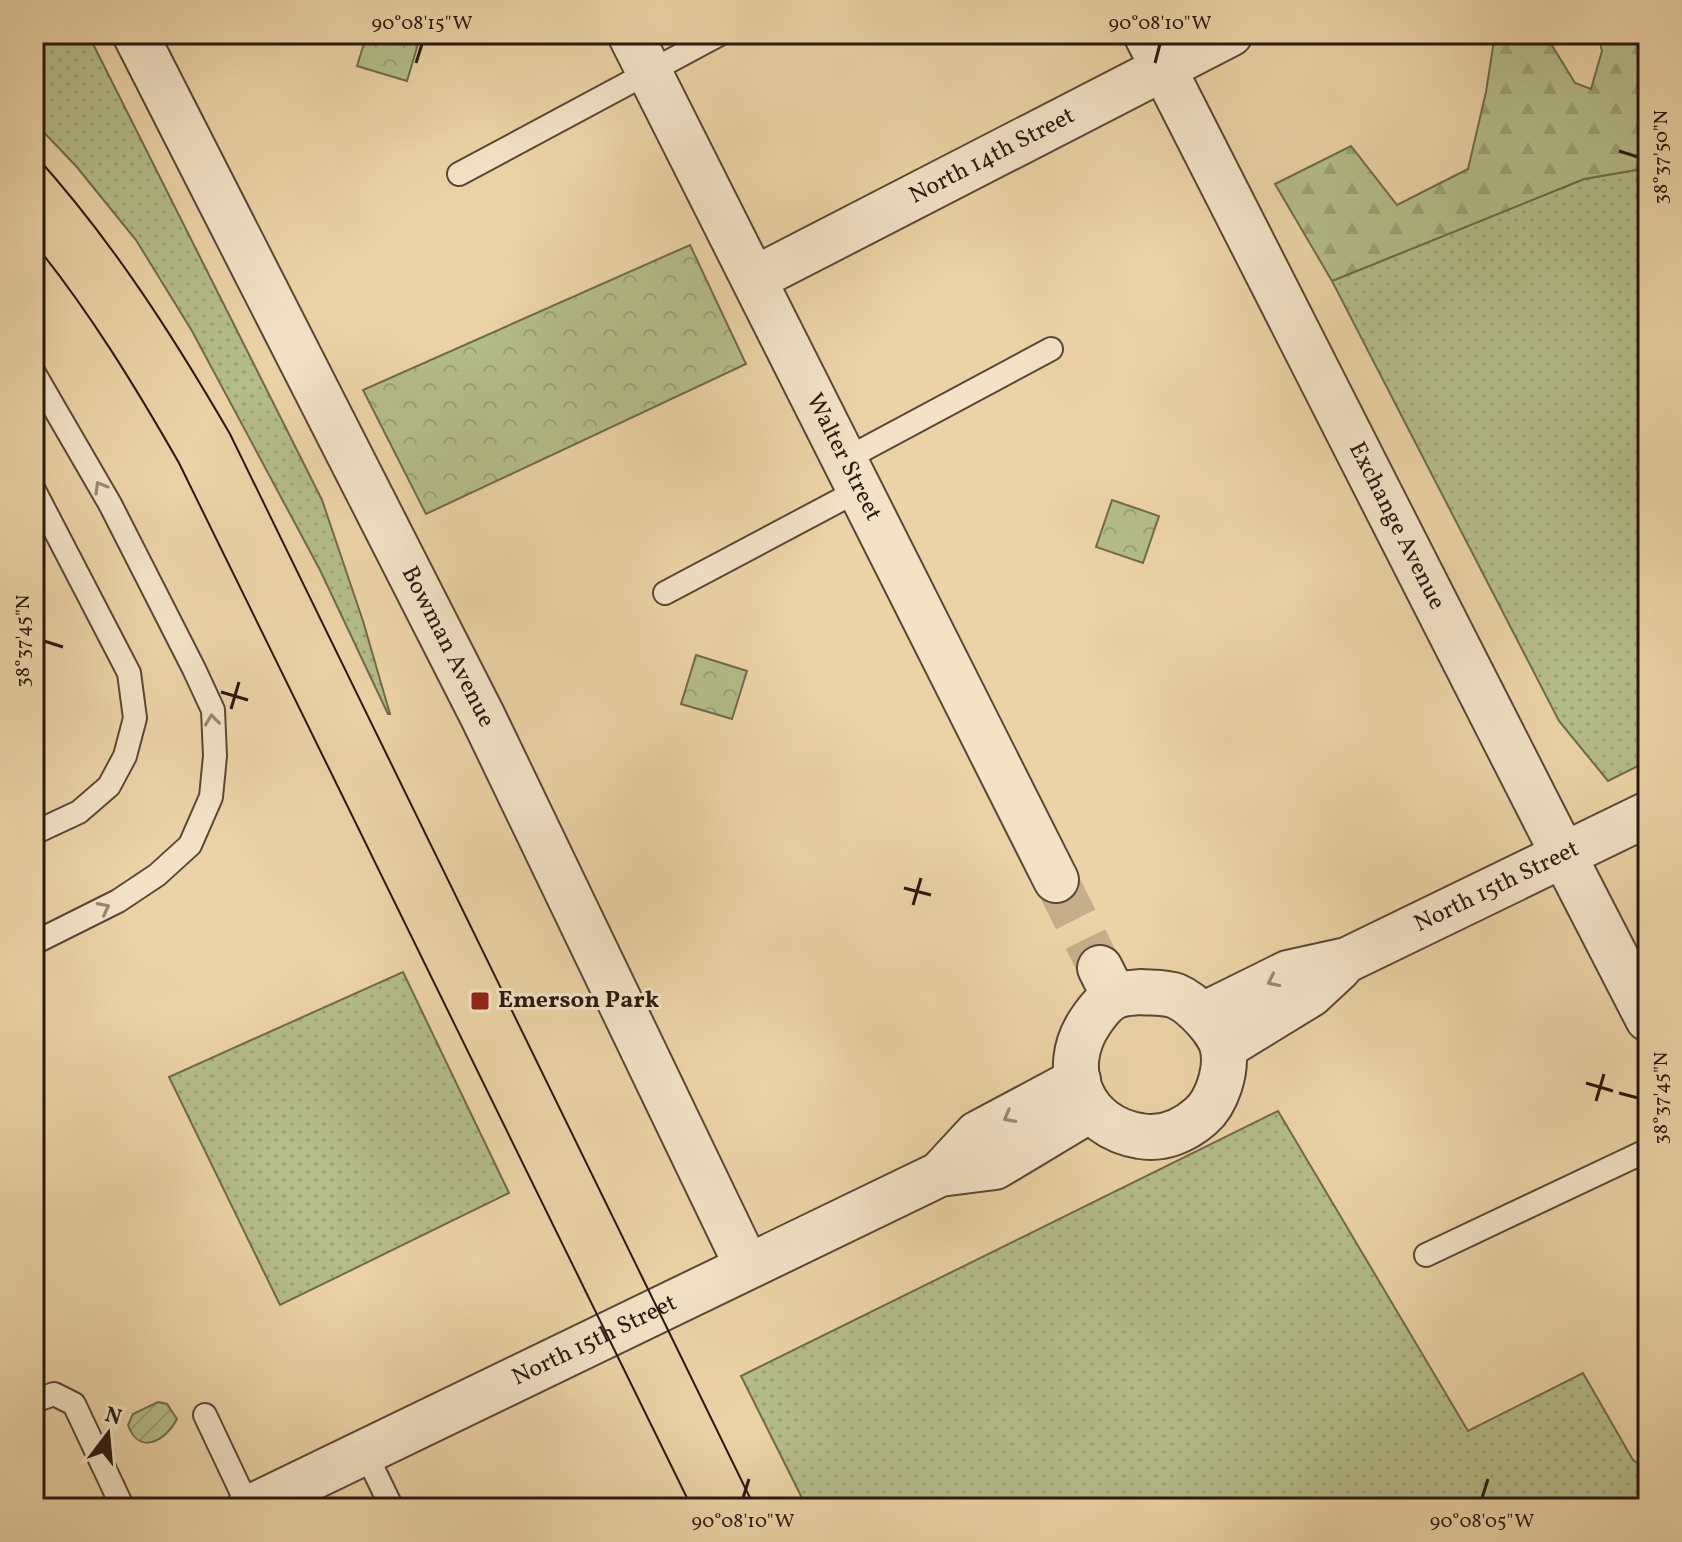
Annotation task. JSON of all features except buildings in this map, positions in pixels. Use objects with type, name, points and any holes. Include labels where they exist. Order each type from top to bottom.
[{"type":"street","name":"Bowman Avenue","points":[[135,34],[483,717],[747,1266]]},
{"type":"street","name":"Walter Street","points":[[630,34],[1056,880]]},
{"type":"street","name":"North 14th Street","points":[[754,279],[1155,51],[1230,34]]},
{"type":"street","name":"Exchange Avenue","points":[[1155,51],[1648,1019]]},
{"type":"street","name":"North 15th Street","points":[[1213,1031],[1311,994],[1347,960],[1648,814]]},
{"type":"street","points":[[1107,982],[1140,992],[1176,996],[1213,1031],[1222,1072],[1215,1097],[1207,1111],[1188,1128],[1154,1138],[1121,1133],[1109,1127],[1084,1095],[1075,1059],[1082,1034],[1095,1015],[1107,982]]},
{"type":"street","name":"North 15th Street","points":[[249,1508],[940,1174],[995,1167],[1084,1095]]},
{"type":"lane","points":[[459,174],[720,34]]},
{"type":"lane","points":[[665,593],[1051,349]]},
{"type":"lane","points":[[34,373],[110,504],[194,669],[213,710],[215,756],[211,797],[190,845],[157,875],[118,901],[34,943]]},
{"type":"lane","points":[[34,490],[129,673],[135,718],[125,756],[109,786],[79,812],[34,833]]},
{"type":"lane","points":[[1426,1255],[1648,1150]]},
{"type":"lane","points":[[34,1401],[54,1394],[74,1404],[123,1508]]},
{"type":"lane","points":[[205,1415],[249,1508]]},
{"type":"lane","points":[[365,1452],[392,1508]]},
{"type":"green space","points":[[34,34],[88,34],[322,500],[363,621],[390,714],[320,570],[192,331],[136,240],[76,166],[34,122]]},
{"type":"green space","points":[[367,34],[421,34],[407,81],[357,66]]},
{"type":"green space","points":[[1495,34],[1545,34],[1575,83],[1591,89],[1602,51],[1598,34],[1648,34],[1648,168],[1584,179],[1332,281],[1275,184],[1351,146],[1397,205],[1468,169],[1486,92]]},
{"type":"green space","points":[[1648,168],[1648,761],[1608,781],[1559,721],[1332,281],[1584,179]]},
{"type":"green space","points":[[690,245],[746,364],[426,514],[363,390]]},
{"type":"green space","points":[[1112,500],[1159,516],[1143,563],[1096,547]]},
{"type":"green space","points":[[696,655],[747,671],[732,719],[681,704]]},
{"type":"green space","points":[[403,972],[509,1193],[280,1305],[169,1077]]},
{"type":"green space","points":[[1278,1111],[1468,1431],[1583,1373],[1633,1460],[1648,1470],[1648,1508],[807,1508],[741,1376]]},
{"type":"green space","points":[[158,1402],[167,1404],[177,1419],[160,1439],[145,1443],[133,1435],[128,1425],[133,1414]]},
{"type":"tunnel","points":[[1056,880],[1100,968]]},
{"type":"tram line","points":[[34,154],[89,220],[139,288],[230,434],[755,1508]]},
{"type":"tram line","points":[[34,243],[111,350],[179,463],[692,1508]]},
{"type":"place","name":"Emerson Park","points":[[480,1001]]}]
